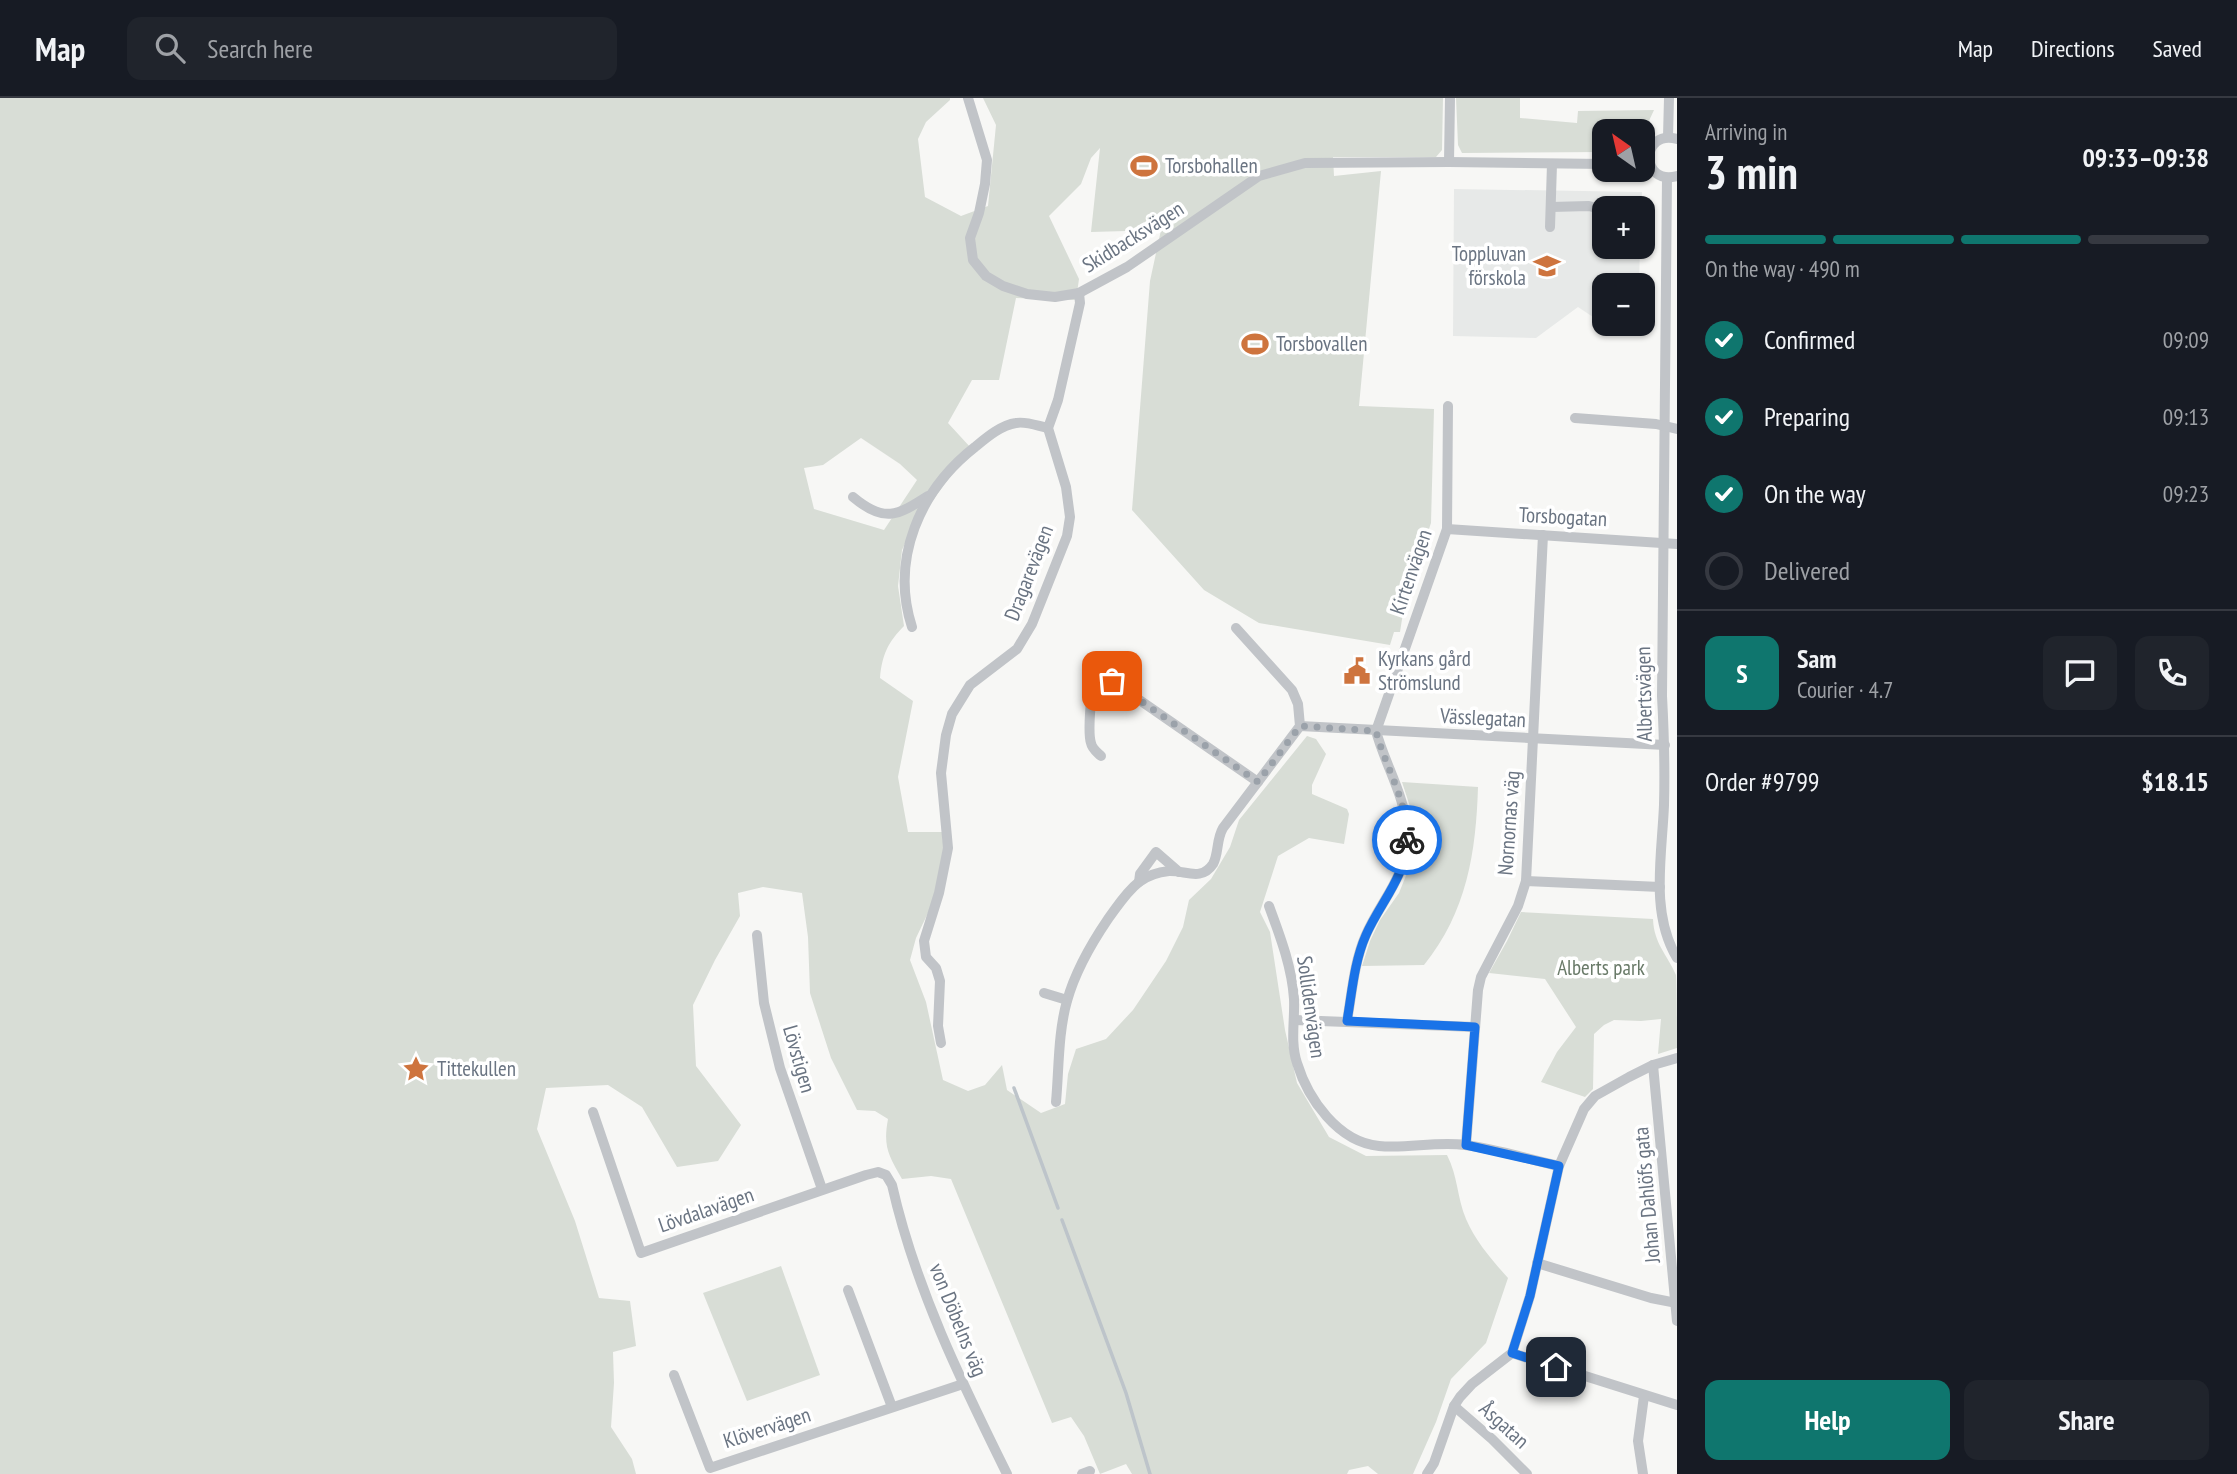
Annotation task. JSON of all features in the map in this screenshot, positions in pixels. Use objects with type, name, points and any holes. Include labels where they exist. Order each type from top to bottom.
[{"type":"street","name":"Skidbacksvägen","points":[[968,98],[987,160],[979,213],[970,238],[973,260],[986,276],[1003,286],[1027,294],[1055,296],[1079,293],[1127,267],[1259,176],[1305,163],[1592,164]]},
{"type":"street","points":[[1449,162],[1450,98]]},
{"type":"street","points":[[1669,98],[1672,138]]},
{"type":"street","points":[[1550,227],[1552,164]]},
{"type":"street","name":"Albertsvägen","points":[[1672,177],[1671,310],[1664,425],[1662,696],[1670,802],[1660,887],[1664,931],[1677,958]]},
{"type":"street","points":[[1551,207],[1592,207]]},
{"type":"street","points":[[912,627],[905,606],[903,577],[908,547],[923,507],[959,460],[989,437],[1016,423],[1048,428],[1058,400],[1080,303],[1079,293]]},
{"type":"street","name":"Kirtenvägen","points":[[1376,731],[1447,528],[1448,406]]},
{"type":"street","points":[[1575,418],[1664,425],[1677,429]]},
{"type":"street","name":"Dragarevägen","points":[[941,1043],[938,1026],[940,981],[936,968],[926,957],[924,941],[939,892],[948,848],[941,773],[946,735],[952,714],[971,685],[1017,649],[1032,624],[1067,537],[1070,517],[1066,487],[1048,428]]},
{"type":"street","points":[[853,497],[875,513],[886,515],[901,512],[932,492]]},
{"type":"street","name":"Torsbogatan","points":[[1447,528],[1677,544]]},
{"type":"street","name":"Nornornas väg","points":[[1466,1145],[1478,990],[1481,977],[1518,906],[1525,881],[1544,535]]},
{"type":"street","points":[[1056,1102],[1067,1000],[1084,960],[1103,926],[1139,882],[1162,872],[1198,875],[1211,866],[1215,860],[1219,835],[1300,726],[1298,704],[1292,690],[1236,628]]},
{"type":"street","points":[[1101,756],[1092,748],[1089,733],[1093,687],[1104,678],[1258,782]]},
{"type":"street","name":"Vässlegatan","points":[[1300,726],[1665,745]]},
{"type":"street","points":[[1347,1021],[1362,946],[1399,878],[1407,843],[1405,814],[1376,731]]},
{"type":"street","points":[[1139,882],[1140,874],[1156,852],[1179,872]]},
{"type":"street","points":[[1525,881],[1660,887]]},
{"type":"street","name":"Sollidenvägen","points":[[1269,906],[1282,940],[1292,985],[1296,1062],[1317,1104],[1346,1134],[1358,1141],[1378,1146],[1443,1143],[1466,1145],[1559,1166]]},
{"type":"street","name":"Lövstigen","points":[[757,934],[764,1003],[780,1068],[822,1189]]},
{"type":"street","points":[[1044,993],[1067,1000]]},
{"type":"street","points":[[1295,1020],[1475,1027]]},
{"type":"street","points":[[1427,1474],[1434,1463],[1454,1406],[1472,1384],[1512,1353],[1530,1296],[1559,1166],[1589,1102],[1653,1065],[1677,1058]]},
{"type":"street","name":"Johan Dahlöfs gata","points":[[1653,1065],[1672,1200],[1677,1321]]},
{"type":"street","name":"Lövdalavägen","points":[[593,1112],[641,1253],[822,1189],[878,1172],[886,1175]]},
{"type":"street","name":"von Döbelns väg","points":[[886,1175],[892,1185],[916,1268],[962,1384],[1007,1474]]},
{"type":"street","points":[[1537,1262],[1651,1298],[1676,1303]]},
{"type":"street","points":[[848,1290],[891,1407]]},
{"type":"street","points":[[1512,1353],[1677,1405]]},
{"type":"street","name":"Klövervägen","points":[[674,1375],[710,1468],[962,1384]]},
{"type":"street","points":[[1643,1474],[1638,1441],[1644,1396]]},
{"type":"street","name":"Åsgatan","points":[[1454,1406],[1527,1474]]},
{"type":"shaded area","name":"Toppluvan förskola","points":[[1454,189],[1642,192],[1642,196],[1592,196],[1592,259],[1640,259],[1639,273],[1592,273],[1592,316],[1578,307],[1536,338],[1453,336]]},
{"type":"green space","points":[[0,98],[950,98],[926,122],[918,139],[925,197],[961,216],[988,206],[996,125],[983,98],[1443,98],[1442,150],[1436,157],[1333,157],[1334,176],[1381,171],[1359,406],[1434,409],[1431,523],[1405,600],[1400,632],[1394,632],[1390,645],[1259,623],[1204,590],[1132,510],[1150,281],[1161,230],[1091,232],[1100,148],[1091,158],[1081,184],[1049,216],[1079,279],[1076,300],[1016,298],[999,380],[972,380],[948,423],[971,448],[912,529],[902,550],[898,586],[904,626],[887,649],[880,678],[913,701],[898,777],[908,832],[942,832],[944,852],[939,890],[916,938],[910,960],[926,1002],[943,1080],[968,1091],[985,1085],[1002,1065],[1007,1090],[1041,1113],[1065,1104],[1068,1074],[1076,1049],[1106,1039],[1133,1010],[1166,961],[1183,927],[1189,900],[1211,879],[1230,847],[1239,820],[1307,736],[1316,739],[1326,754],[1312,785],[1312,794],[1347,809],[1349,814],[1344,844],[1309,838],[1278,856],[1260,912],[1270,932],[1285,1030],[1297,1083],[1329,1137],[1366,1156],[1447,1155],[1470,1227],[1508,1278],[1486,1343],[1451,1379],[1413,1474],[1378,1474],[1368,1466],[1349,1470],[1347,1474],[1132,1474],[1126,1464],[1100,1474],[1084,1436],[1071,1417],[1052,1423],[951,1179],[931,1176],[902,1179],[888,1150],[888,1119],[875,1111],[857,1110],[831,1058],[810,993],[808,937],[802,893],[763,887],[738,893],[740,916],[693,1005],[696,1066],[741,1125],[718,1161],[677,1167],[642,1107],[608,1085],[546,1088],[537,1129],[575,1221],[599,1298],[630,1301],[636,1346],[613,1352],[611,1427],[632,1459],[636,1474],[0,1474]],"holes":[[[861,438],[900,464],[917,480],[884,530],[814,509],[804,468],[823,465]]]},
{"type":"green space","points":[[1456,98],[1520,98],[1520,118],[1577,123],[1578,111],[1654,110],[1650,119],[1592,119],[1592,152],[1462,153],[1458,145]]},
{"type":"green space","points":[[1402,782],[1478,787],[1471,858],[1459,903],[1450,924],[1424,965],[1362,966],[1380,920],[1399,893],[1409,868],[1414,842],[1414,819]]},
{"type":"green space","name":"Alberts park","points":[[1521,912],[1653,919],[1658,942],[1676,975],[1677,1048],[1658,1054],[1661,1019],[1614,1020],[1594,1034],[1593,1089],[1585,1097],[1541,1082],[1557,1052],[1576,1027],[1545,979],[1489,973]]},
{"type":"green space","points":[[781,1266],[820,1375],[747,1401],[703,1293]]},
{"type":"waterway","points":[[1014,1088],[1058,1208]]},
{"type":"waterway","points":[[1062,1220],[1126,1393],[1150,1474]]},
{"type":"way so far","points":[[1112,681],[1258,782],[1300,726],[1376,731],[1405,814],[1407,840]]},
{"type":"place","name":"Torsbohallen","points":[[1144,166]]},
{"type":"place","name":"Toppluvan förskola","points":[[1547,266]]},
{"type":"place","name":"Torsbovallen","points":[[1255,344]]},
{"type":"place","name":"Kyrkans gård Strömslund","points":[[1357,671]]},
{"type":"place","name":"Tittekullen","points":[[416,1069]]},
{"type":"route","points":[[1407,840],[1399,878],[1378,911],[1362,946],[1347,1021],[1475,1027],[1466,1145],[1559,1166],[1530,1296],[1512,1353],[1556,1367]]}]
